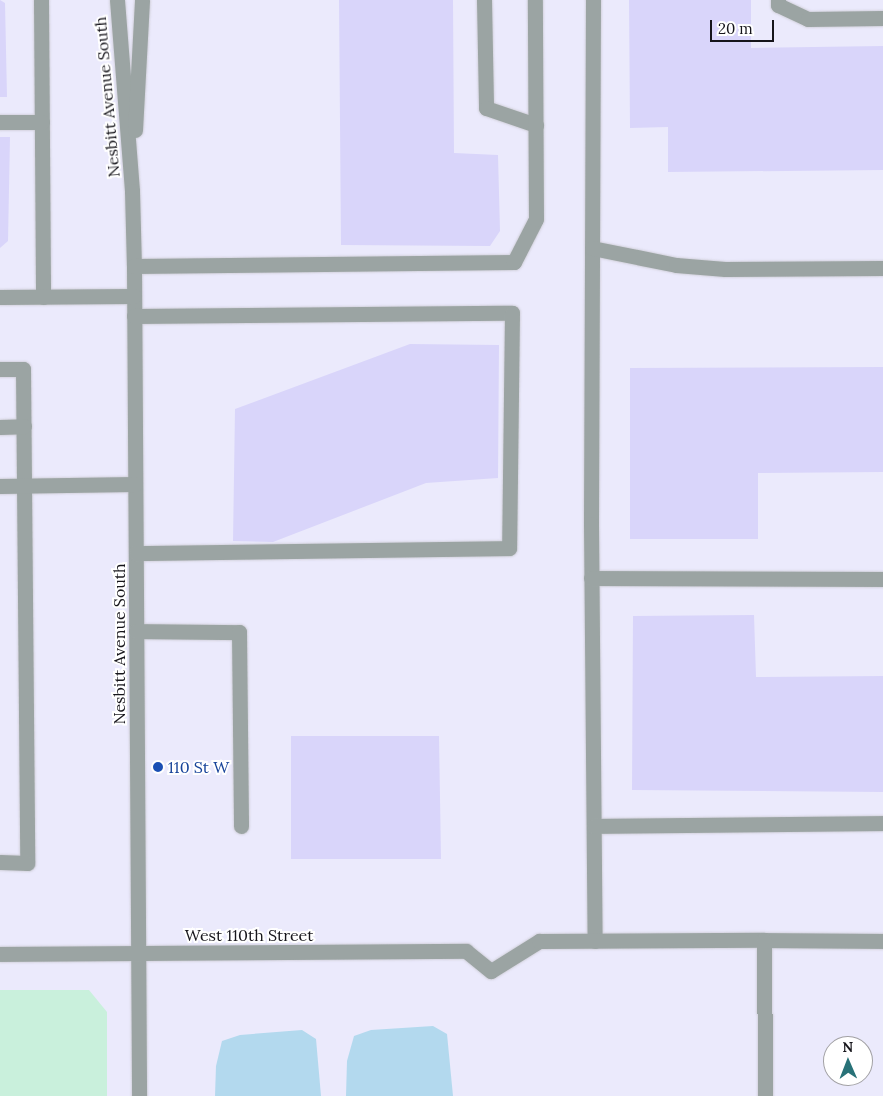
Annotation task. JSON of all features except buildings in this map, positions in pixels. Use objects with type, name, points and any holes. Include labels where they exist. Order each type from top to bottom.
[{"type":"street","points":[[41,0],[43,297]]},
{"type":"street","name":"Nesbitt Avenue South","points":[[117,0],[132,191],[134,266],[139,1096]]},
{"type":"street","name":"Nesbitt Avenue South","points":[[132,191],[142,0]]},
{"type":"street","points":[[484,0],[486,108],[536,125]]},
{"type":"street","points":[[134,266],[514,262],[536,219],[535,0]]},
{"type":"street","points":[[593,0],[591,578],[595,941],[883,941]]},
{"type":"street","points":[[778,0],[778,5],[808,19],[883,18]]},
{"type":"street","points":[[0,122],[42,122]]},
{"type":"street","points":[[592,248],[676,265],[726,269],[883,268]]},
{"type":"street","points":[[0,297],[134,296]]},
{"type":"street","points":[[134,316],[512,313],[509,548],[136,553]]},
{"type":"street","points":[[0,369],[23,369],[27,864],[0,862]]},
{"type":"street","points":[[0,426],[24,426]]},
{"type":"street","points":[[0,486],[135,484]]},
{"type":"street","points":[[591,578],[883,579]]},
{"type":"street","points":[[136,631],[239,632],[241,826]]},
{"type":"street","points":[[594,826],[883,823]]},
{"type":"street","points":[[764,940],[765,1096]]},
{"type":"street","name":"West 110th Street","points":[[0,954],[466,951],[491,972],[538,941],[595,941]]},
{"type":"shaded area","points":[[0,0],[883,0],[883,1096],[0,1096]]},
{"type":"green space","points":[[0,990],[89,990],[107,1012],[107,1096],[0,1096]]},
{"type":"water","points":[[433,1026],[447,1034],[453,1096],[346,1096],[347,1061],[354,1036],[371,1030]]},
{"type":"water","points":[[302,1030],[316,1039],[321,1096],[215,1096],[216,1066],[222,1041],[240,1035]]},
{"type":"place","name":"110 St W","points":[[158,767]]}]
